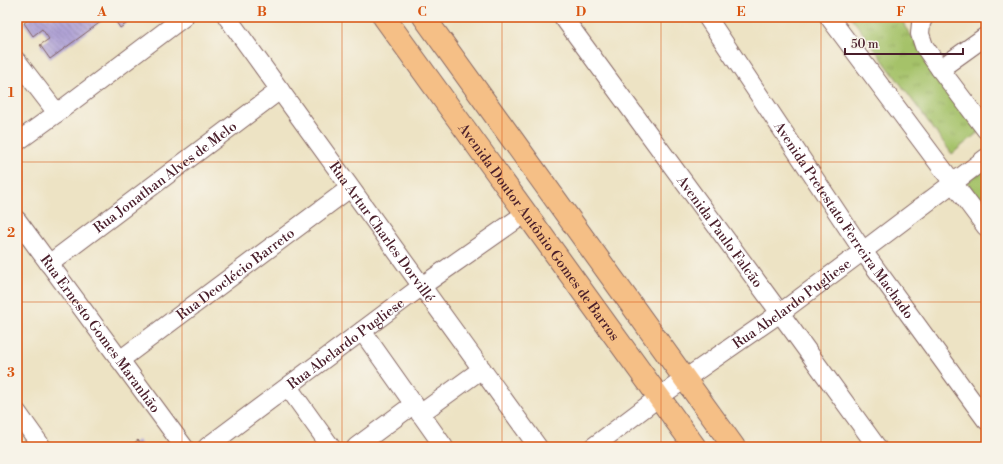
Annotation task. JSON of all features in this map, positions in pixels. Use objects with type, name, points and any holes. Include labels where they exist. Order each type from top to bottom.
[{"type":"main road","points":[[424,17],[734,447]]},
{"type":"main road","name":"Avenida Doutor Antônio Gomes de Barros","points":[[390,19],[526,213],[695,447]]},
{"type":"street","points":[[17,142],[184,17]]},
{"type":"street","name":"Rua Artur Charles Dorvillé","points":[[227,17],[538,447]]},
{"type":"street","name":"Avenida Paulo Falcão","points":[[563,17],[877,447]]},
{"type":"street","name":"Avenida Pretestato Ferreira Machado","points":[[706,17],[863,251],[986,420]]},
{"type":"street","points":[[829,17],[986,226]]},
{"type":"street","points":[[924,17],[921,23],[920,34],[924,46],[986,130]]},
{"type":"street","points":[[940,69],[986,36]]},
{"type":"street","points":[[17,61],[57,113]]},
{"type":"street","name":"Rua Jonathan Alves de Melo","points":[[49,264],[280,90]]},
{"type":"street","name":"Rua Abelardo Pugliese","points":[[593,447],[659,397],[780,313],[986,158]]},
{"type":"street","name":"Rua Deoclécio Barreto","points":[[120,360],[350,188]]},
{"type":"street","name":"Rua Abelardo Pugliese","points":[[206,447],[422,286],[526,213]]},
{"type":"street","name":"Rua Ernesto Gomes Maranhão","points":[[17,220],[184,447]]},
{"type":"street","points":[[362,331],[444,447]]},
{"type":"street","points":[[356,447],[482,369]]},
{"type":"street","points":[[288,387],[331,447]]},
{"type":"street","points":[[17,412],[42,447]]},
{"type":"green space","points":[[851,17],[902,17],[905,27],[981,130],[952,154]]},
{"type":"green space","points":[[986,168],[986,208],[967,182]]},
{"type":"building","points":[[32,17],[99,17],[102,21],[50,59],[40,45],[49,39],[42,29],[33,36],[24,23]]},
{"type":"building","points":[[113,17],[136,17],[120,28]]},
{"type":"building","points":[[138,440],[143,447],[129,447]]}]
